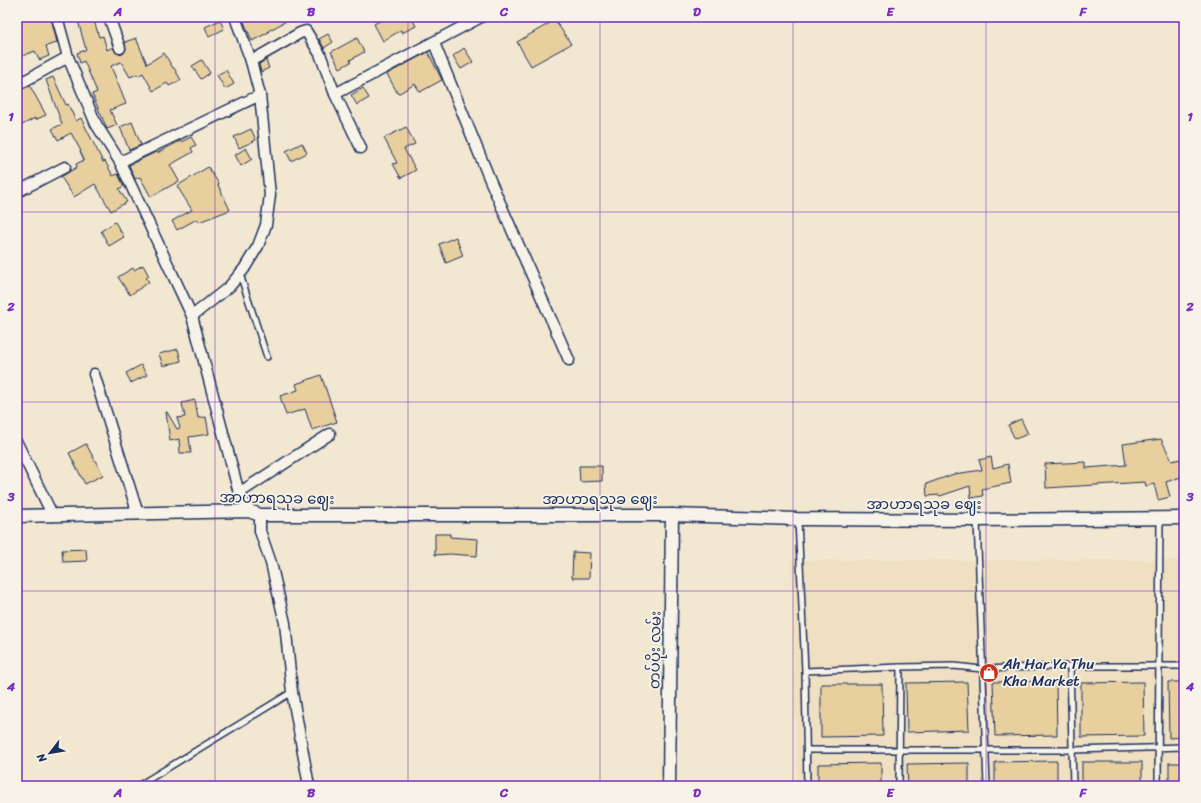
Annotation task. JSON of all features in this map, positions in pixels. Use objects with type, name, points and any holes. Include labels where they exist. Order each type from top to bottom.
[{"type":"street","points":[[57,17],[68,57],[96,124],[120,162],[192,316],[239,493],[254,513],[271,563],[285,623],[292,692],[309,786]]},
{"type":"street","points":[[109,17],[120,48]]},
{"type":"street","points":[[192,316],[229,287],[244,270],[258,246],[266,225],[270,195],[260,94],[251,61],[235,17]]},
{"type":"street","points":[[335,94],[481,17]]},
{"type":"street","points":[[251,61],[306,31],[320,54],[335,94],[361,148]]},
{"type":"street","points":[[434,43],[490,180],[569,360]]},
{"type":"street","points":[[17,85],[68,57]]},
{"type":"street","points":[[120,162],[260,94]]},
{"type":"street","points":[[17,192],[65,167]]},
{"type":"street","points":[[94,374],[138,514]]},
{"type":"street","points":[[239,493],[330,434]]},
{"type":"street","points":[[17,442],[53,516]]},
{"type":"street","name":"အာဟာရသုခ ဈေး","points":[[17,516],[254,513],[672,515],[977,520],[1184,518]]},
{"type":"street","name":"တပ်ပိုး လမ်း","points":[[669,786],[672,515]]},
{"type":"lane","points":[[240,274],[267,357]]},
{"type":"lane","points":[[798,518],[805,671],[807,786]]},
{"type":"lane","points":[[1158,786],[1160,518]]},
{"type":"lane","points":[[977,520],[987,786]]},
{"type":"lane","points":[[805,671],[954,666],[982,669],[1070,666],[1184,666]]},
{"type":"lane","points":[[1070,666],[1073,786]]},
{"type":"lane","points":[[899,786],[900,667]]},
{"type":"lane","points":[[138,786],[292,692]]},
{"type":"lane","points":[[807,750],[1072,750],[1184,747]]},
{"type":"shaded area","name":"Ah Har Ya Thu Kha Market","points":[[791,560],[1184,560],[1184,786],[797,786]]},
{"type":"building","points":[[17,17],[51,17],[57,43],[46,46],[49,56],[39,60],[35,51],[17,58]]},
{"type":"building","points":[[77,17],[93,17],[99,37],[103,36],[107,50],[113,47],[116,53],[123,54],[126,50],[125,42],[136,38],[147,64],[164,53],[181,80],[169,86],[167,83],[153,91],[143,73],[138,76],[137,74],[130,77],[121,62],[111,66],[126,104],[110,110],[117,125],[107,129],[92,94],[97,92],[84,61],[80,63],[77,53],[86,50]]},
{"type":"building","points":[[242,17],[294,17],[252,41]]},
{"type":"building","points":[[395,17],[411,17],[416,26],[402,33],[401,30],[383,41],[374,24],[385,18],[387,21]]},
{"type":"building","points":[[220,20],[224,29],[209,37],[205,27]]},
{"type":"building","points":[[555,20],[571,44],[531,66],[517,42]]},
{"type":"building","points":[[328,34],[333,42],[324,48],[319,39]]},
{"type":"building","points":[[357,38],[364,52],[340,68],[331,52]]},
{"type":"building","points":[[464,48],[473,62],[461,69],[453,56]]},
{"type":"building","points":[[428,52],[442,80],[420,92],[415,84],[398,94],[387,74]]},
{"type":"building","points":[[202,60],[210,73],[201,79],[192,66]]},
{"type":"building","points":[[266,60],[269,68],[261,72],[259,64]]},
{"type":"building","points":[[226,70],[234,84],[225,89],[217,75]]},
{"type":"building","points":[[53,77],[66,105],[68,104],[76,121],[81,118],[103,162],[105,161],[113,176],[118,174],[124,186],[119,189],[127,202],[111,211],[95,184],[74,197],[61,177],[77,167],[76,164],[84,160],[81,151],[71,133],[58,140],[52,129],[62,124],[46,80]]},
{"type":"building","points":[[30,86],[46,115],[35,120],[35,118],[22,125],[17,117],[17,91]]},
{"type":"building","points":[[363,88],[369,98],[357,105],[351,95]]},
{"type":"building","points":[[132,122],[141,145],[129,150],[120,127]]},
{"type":"building","points":[[406,127],[415,144],[404,149],[416,170],[401,178],[393,164],[397,163],[384,138]]},
{"type":"building","points":[[251,129],[256,140],[239,148],[234,137]]},
{"type":"building","points":[[191,137],[196,145],[191,148],[193,152],[170,165],[179,181],[151,197],[140,177],[135,179],[129,165]]},
{"type":"building","points":[[302,143],[307,153],[291,161],[286,151]]},
{"type":"building","points":[[246,148],[252,159],[241,166],[235,155]]},
{"type":"building","points":[[208,167],[219,184],[218,185],[230,210],[199,222],[197,219],[177,230],[172,221],[192,210],[177,186]]},
{"type":"building","points":[[115,222],[124,237],[109,246],[101,231]]},
{"type":"building","points":[[456,237],[463,256],[446,263],[439,244]]},
{"type":"building","points":[[143,265],[149,276],[146,278],[149,282],[130,295],[118,277],[133,268],[134,270]]},
{"type":"building","points":[[178,349],[181,361],[163,366],[159,354]]},
{"type":"building","points":[[141,365],[147,375],[131,383],[126,373]]},
{"type":"building","points":[[321,375],[337,422],[312,430],[305,409],[286,415],[280,396],[298,390],[296,384]]},
{"type":"building","points":[[195,400],[198,418],[206,417],[209,434],[189,437],[191,453],[180,453],[179,439],[170,441],[166,412],[177,429],[180,428],[177,418],[185,417],[182,403]]},
{"type":"building","points":[[1021,419],[1028,434],[1015,439],[1008,425]]},
{"type":"building","points":[[1161,439],[1172,461],[1180,459],[1184,471],[1184,476],[1166,482],[1170,497],[1158,500],[1154,484],[1146,486],[1145,482],[1046,488],[1045,464],[1086,462],[1086,468],[1126,465],[1123,444]]},
{"type":"building","points":[[86,444],[103,475],[85,484],[69,453]]},
{"type":"building","points":[[991,457],[993,468],[1008,464],[1011,483],[982,489],[983,496],[971,498],[970,486],[940,496],[927,496],[926,484],[954,474],[982,470],[979,460]]},
{"type":"building","points":[[579,466],[602,466],[602,481],[580,482]]},
{"type":"building","points":[[435,534],[450,534],[450,537],[478,539],[477,556],[450,554],[435,555]]},
{"type":"building","points":[[86,549],[87,561],[63,562],[62,550]]},
{"type":"building","points":[[573,552],[590,553],[589,578],[572,578]]},
{"type":"building","points":[[1056,681],[1057,735],[995,736],[993,682]]},
{"type":"building","points":[[967,682],[969,730],[907,732],[906,683]]},
{"type":"building","points":[[1143,682],[1144,736],[1081,737],[1081,683]]},
{"type":"building","points":[[1168,682],[1184,682],[1184,737],[1169,738]]},
{"type":"building","points":[[821,684],[882,684],[883,736],[821,737]]},
{"type":"building","points":[[1057,761],[1057,786],[995,786],[995,762]]},
{"type":"building","points":[[1082,762],[1142,762],[1142,786],[1082,786]]},
{"type":"building","points":[[881,763],[881,786],[818,786],[818,764]]},
{"type":"building","points":[[969,763],[969,786],[908,786],[907,764]]},
{"type":"building","points":[[1169,763],[1184,763],[1184,786],[1169,786]]},
{"type":"place","name":"Ah Har Ya Thu Kha Market","points":[[989,673]]}]
